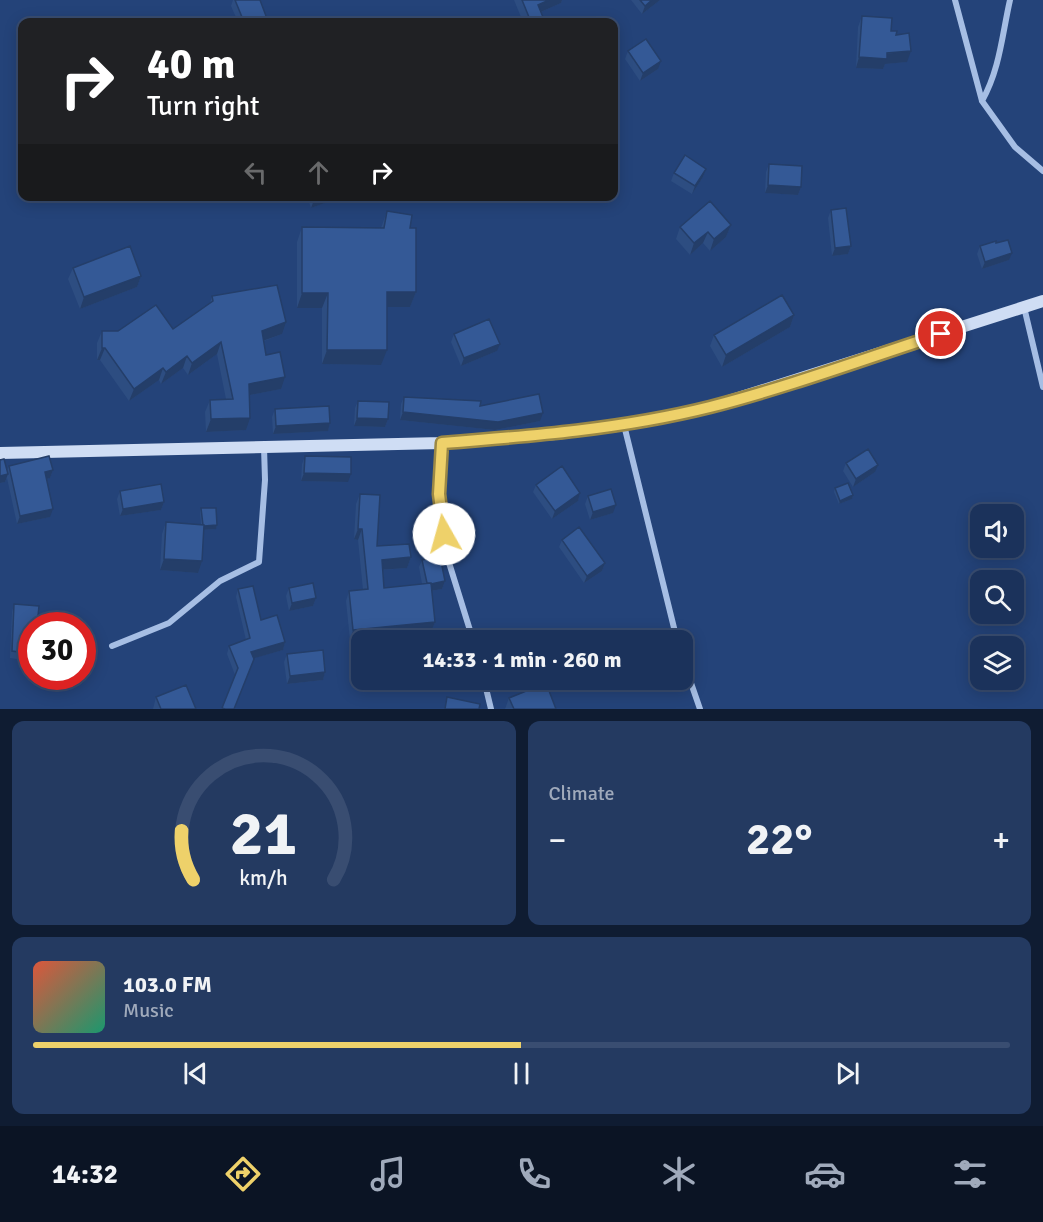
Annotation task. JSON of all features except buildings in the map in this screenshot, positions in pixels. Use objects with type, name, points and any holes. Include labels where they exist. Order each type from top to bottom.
[{"type":"main road","points":[[0,453],[442,443],[555,434],[624,424],[721,404],[1043,301]]},
{"type":"street","points":[[955,0],[981,101],[1015,147],[1043,171]]},
{"type":"street","points":[[981,101],[992,83],[1010,0]]},
{"type":"street","points":[[1024,307],[1043,387]]},
{"type":"street","points":[[624,424],[675,630]]},
{"type":"street","points":[[442,443],[439,494],[446,553],[471,630]]},
{"type":"street","points":[[112,646],[169,622],[220,581],[259,562],[265,480],[264,446]]},
{"type":"street","points":[[693,689],[700,709]]},
{"type":"street","points":[[486,690],[491,709]]},
{"type":"route","points":[[444,534],[439,494],[442,443],[555,434],[624,424],[710,407],[811,377],[941,334]]}]
